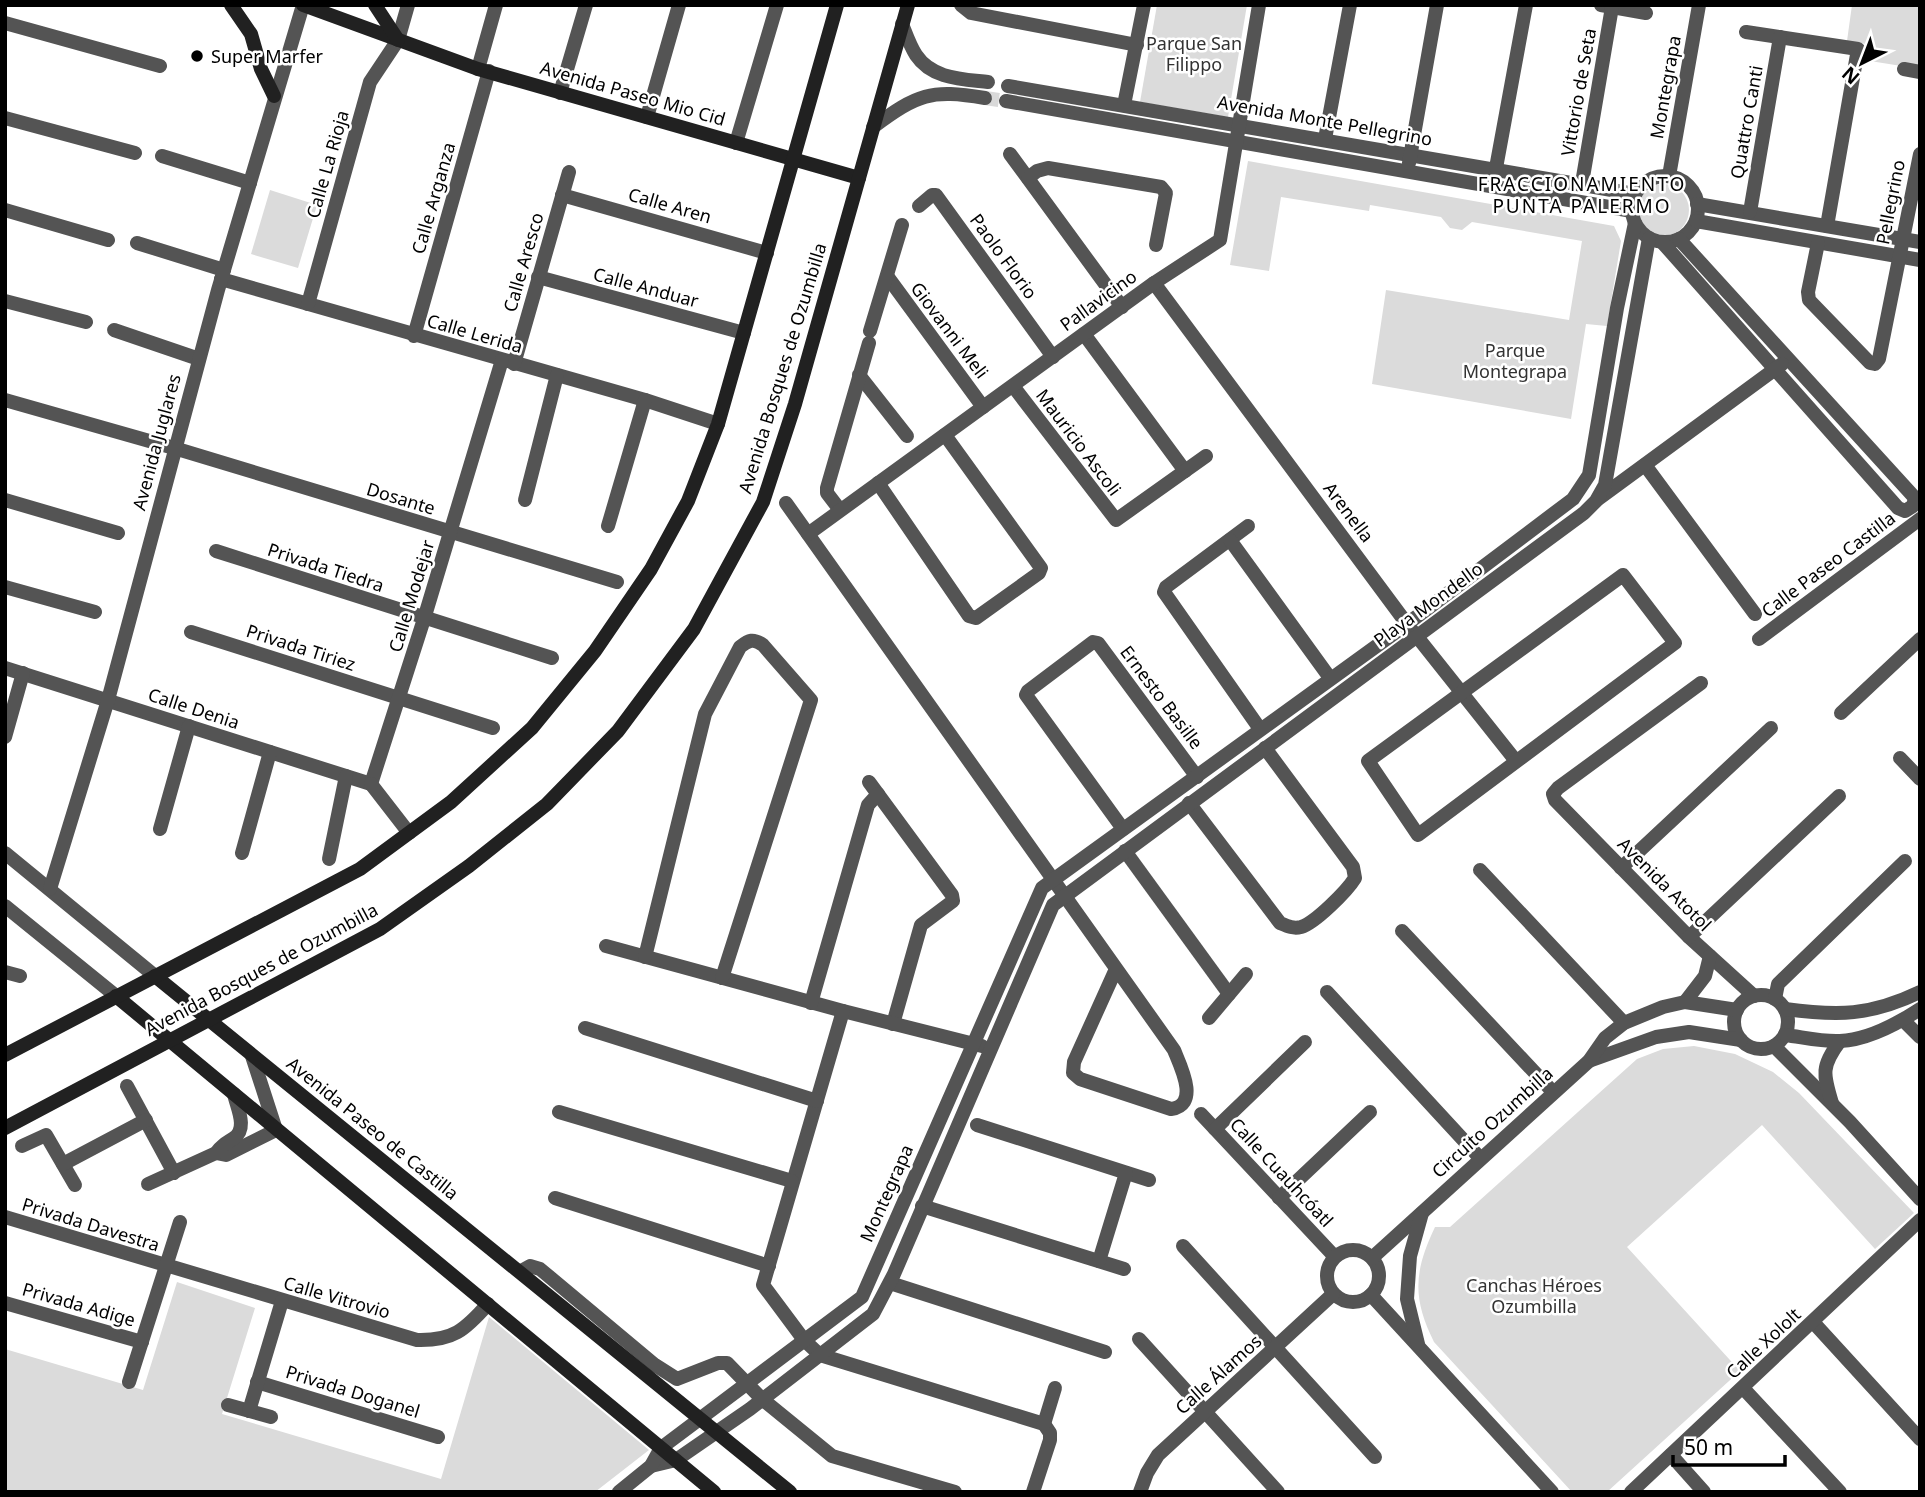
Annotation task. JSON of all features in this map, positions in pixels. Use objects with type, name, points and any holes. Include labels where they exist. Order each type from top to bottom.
[{"type":"main road","points":[[231,5],[251,34],[261,69],[274,96]]},
{"type":"main road","name":"Avenida Paseo Mio Cid","points":[[303,5],[483,70],[859,178]]},
{"type":"main road","points":[[375,5],[398,40]]},
{"type":"main road","points":[[5,1055],[360,869],[451,802],[532,728],[596,651],[651,569],[688,501],[718,424],[837,5]]},
{"type":"main road","name":"Avenida Bosques de Ozumbilla","points":[[5,1128],[380,929],[469,866],[547,804],[618,731],[694,629],[763,502],[795,404],[908,5]]},
{"type":"main road","name":"Avenida Paseo de Castilla","points":[[155,976],[790,1492]]},
{"type":"main road","points":[[116,996],[714,1492]]},
{"type":"street","name":"Avenida Juglares","points":[[50,889],[108,700],[222,275],[303,5]]},
{"type":"street","name":"Calle La Rioja","points":[[308,304],[370,82],[398,40],[408,5]]},
{"type":"street","name":"Calle Arganza","points":[[414,336],[483,70],[496,5]]},
{"type":"street","points":[[560,93],[586,5]]},
{"type":"street","points":[[647,117],[679,5]]},
{"type":"street","points":[[736,144],[777,5]]},
{"type":"street","points":[[961,5],[971,13],[1137,45]]},
{"type":"street","points":[[1124,105],[1144,5]]},
{"type":"street","name":"Pallavicino","points":[[808,534],[1154,283],[1220,240],[1259,5]]},
{"type":"street","points":[[1325,139],[1350,5]]},
{"type":"street","points":[[1408,172],[1437,5]]},
{"type":"street","points":[[1496,168],[1525,5]]},
{"type":"street","name":"Montegrapa","points":[[1669,176],[1699,5]]},
{"type":"street","name":"Vittorio de Seta","points":[[1582,183],[1607,6],[1646,13]]},
{"type":"street","points":[[5,23],[160,65]]},
{"type":"street","points":[[902,24],[916,55],[928,67],[985,98]]},
{"type":"street","points":[[1746,32],[1858,49],[1827,226]]},
{"type":"street","name":"Quattro Canti","points":[[1749,212],[1780,37]]},
{"type":"street","points":[[1904,69],[1920,72]]},
{"type":"street","points":[[873,127],[898,108],[915,100],[988,82]]},
{"type":"street","name":"Avenida Monte Pellegrino","points":[[1008,86],[1635,194]]},
{"type":"street","points":[[1029,105],[1033,90]]},
{"type":"street","name":"Avenida Monte Pellegrino","points":[[1006,101],[1408,172],[1633,217]]},
{"type":"street","points":[[5,118],[135,153]]},
{"type":"street","points":[[1010,154],[1122,307]]},
{"type":"street","name":"Pellegrino","points":[[1818,243],[1808,292],[1810,300],[1870,363],[1875,363],[1879,359],[1920,154]]},
{"type":"street","points":[[162,156],[250,183]]},
{"type":"street","points":[[1028,178],[1037,171],[1048,168],[1161,187],[1166,193],[1156,245]]},
{"type":"street","name":"Calle Aresco","points":[[508,362],[538,277],[569,172]]},
{"type":"street","points":[[1656,240],[1679,239],[1689,232],[1696,221],[1698,204],[1692,191],[1682,181],[1669,176],[1649,180],[1635,194],[1633,217],[1899,508],[1905,511],[1913,506],[1915,498],[1679,239]]},
{"type":"street","name":"Calle Aren","points":[[562,195],[767,253]]},
{"type":"street","name":"Paolo Florio","points":[[919,206],[932,195],[936,195],[1053,357]]},
{"type":"street","points":[[1698,204],[1920,242]]},
{"type":"street","points":[[5,210],[108,240]]},
{"type":"street","name":"Playa Mondello","points":[[1053,879],[1407,624],[1573,499],[1589,475],[1633,217]]},
{"type":"street","points":[[1696,221],[1920,260]]},
{"type":"street","name":"Giovanni Meli","points":[[840,510],[827,493],[827,488],[902,225]]},
{"type":"street","name":"Playa Mondello","points":[[1064,896],[1584,513],[1596,501],[1605,485],[1622,386],[1656,240]]},
{"type":"street","name":"Calle Lerida","points":[[137,243],[308,304],[645,400],[718,424]]},
{"type":"street","name":"Giovanni Meli","points":[[887,276],[984,407]]},
{"type":"street","name":"Calle Anduar","points":[[538,277],[744,333]]},
{"type":"street","name":"Arenella","points":[[1154,283],[1407,624],[1516,761]]},
{"type":"street","points":[[5,301],[86,322]]},
{"type":"street","points":[[114,330],[199,359]]},
{"type":"street","points":[[1084,334],[1185,471]]},
{"type":"street","points":[[1596,501],[1788,359]]},
{"type":"street","name":"Calle Modejar","points":[[371,785],[450,533],[508,362]]},
{"type":"street","points":[[525,500],[557,375]]},
{"type":"street","points":[[859,375],[907,436]]},
{"type":"street","points":[[1605,384],[1622,386]]},
{"type":"street","name":"Mauricio Ascoli","points":[[1013,386],[1116,520],[1206,456]]},
{"type":"street","name":"Dosante","points":[[5,400],[174,448],[617,582]]},
{"type":"street","points":[[608,526],[645,400]]},
{"type":"street","points":[[878,483],[969,615],[976,618],[987,611],[1039,573],[1041,568],[945,435]]},
{"type":"street","points":[[1645,465],[1755,614]]},
{"type":"street","points":[[5,500],[118,533]]},
{"type":"street","points":[[786,503],[1174,1050],[1187,1089],[1184,1101],[1178,1108],[1171,1109],[1080,1079],[1073,1073],[1074,1062],[1116,969]]},
{"type":"street","name":"Calle Paseo Castilla","points":[[1759,639],[1920,519]]},
{"type":"street","points":[[1248,526],[1166,587],[1164,592],[1260,729]]},
{"type":"street","points":[[1230,540],[1330,678]]},
{"type":"street","name":"Privada Tiedra","points":[[216,551],[552,658]]},
{"type":"street","points":[[1623,575],[1675,643],[1418,835],[1368,761],[1462,690],[1623,575]]},
{"type":"street","points":[[5,587],[95,612]]},
{"type":"street","name":"Privada Tiriez","points":[[191,632],[493,728]]},
{"type":"street","points":[[645,957],[705,714],[740,647],[755,639],[811,700],[722,978]]},
{"type":"street","points":[[1841,713],[1920,639]]},
{"type":"street","name":"Ernesto Basille","points":[[1123,829],[1026,695],[1093,642],[1098,643],[1197,777]]},
{"type":"street","name":"Calle Denia","points":[[5,668],[371,785]]},
{"type":"street","points":[[5,737],[23,673]]},
{"type":"street","name":"Avenida Atotol","points":[[1701,683],[1553,794],[1555,800],[1689,937],[1754,996]]},
{"type":"street","points":[[160,829],[189,726]]},
{"type":"street","points":[[1621,868],[1771,728]]},
{"type":"street","points":[[1189,803],[1280,923],[1293,928],[1305,926],[1347,892],[1355,878],[1353,867],[1265,748]]},
{"type":"street","points":[[242,853],[270,752]]},
{"type":"street","points":[[1900,758],[1920,779]]},
{"type":"street","points":[[329,859],[346,776]]},
{"type":"street","points":[[371,785],[409,833]]},
{"type":"street","points":[[811,1003],[873,788],[952,895],[953,901],[921,925],[893,1024]]},
{"type":"street","points":[[1689,937],[1839,796]]},
{"type":"street","points":[[1125,851],[1229,994]]},
{"type":"street","name":"Avenida Paseo de Castilla","points":[[5,853],[155,976]]},
{"type":"street","points":[[1905,861],[1778,984],[1780,1004],[1788,1022],[1785,1035],[1774,1046],[1762,1049],[1751,1047],[1741,1040],[1734,1026],[1737,1010],[1754,996],[1765,996],[1780,1004],[1821,1014],[1856,1013],[1891,1006],[1920,992]]},
{"type":"street","points":[[1480,870],[1624,1023]]},
{"type":"street","name":"Montegrapa","points":[[661,1448],[862,1297],[1042,888],[1053,879]]},
{"type":"street","points":[[651,1466],[676,1460],[733,1421],[873,1314],[890,1283],[1053,905],[1064,896]]},
{"type":"street","points":[[5,906],[116,996]]},
{"type":"street","points":[[1402,931],[1553,1092]]},
{"type":"street","points":[[606,946],[989,1049]]},
{"type":"street","points":[[1685,1002],[1705,976],[1710,956]]},
{"type":"street","points":[[5,972],[20,976]]},
{"type":"street","points":[[1209,1018],[1246,974]]},
{"type":"street","points":[[1327,992],[1480,1158]]},
{"type":"street","name":"Circuito Ozumbilla","points":[[1372,1258],[1589,1061],[1605,1038],[1624,1023],[1663,1007],[1685,1002],[1737,1010]]},
{"type":"street","points":[[1785,1035],[1840,1041],[1878,1032],[1920,1009]]},
{"type":"street","points":[[843,1011],[763,1285],[804,1340],[820,1355],[1044,1424],[1050,1433],[1050,1440],[1033,1492]]},
{"type":"street","points":[[1903,1020],[1920,1037]]},
{"type":"street","points":[[584,1028],[817,1101]]},
{"type":"street","name":"Circuito Ozumbilla","points":[[1589,1061],[1656,1037],[1689,1032],[1741,1040]]},
{"type":"street","points":[[1832,1104],[1824,1077],[1825,1063],[1840,1041]]},
{"type":"street","points":[[1215,1129],[1305,1042]]},
{"type":"street","points":[[1774,1046],[1919,1196]]},
{"type":"street","points":[[148,1184],[216,1153],[226,1155],[246,1137],[276,1129],[252,1056]]},
{"type":"street","points":[[127,1086],[174,1173]]},
{"type":"street","points":[[234,1094],[246,1137]]},
{"type":"street","points":[[559,1112],[792,1181]]},
{"type":"street","points":[[1279,1198],[1370,1112]]},
{"type":"street","name":"Calle Cuauhcóatl","points":[[1201,1114],[1335,1256]]},
{"type":"street","points":[[63,1164],[146,1120]]},
{"type":"street","points":[[977,1125],[1149,1180]]},
{"type":"street","points":[[22,1146],[46,1135],[75,1185]]},
{"type":"street","points":[[1099,1261],[1126,1173]]},
{"type":"street","points":[[555,1198],[769,1266]]},
{"type":"street","points":[[922,1206],[1124,1269]]},
{"type":"street","points":[[1418,1346],[1407,1299],[1410,1256],[1422,1212]]},
{"type":"street","name":"Privada Davestra","points":[[5,1217],[166,1266]]},
{"type":"street","name":"Calle Xololt","points":[[1631,1492],[1920,1220]]},
{"type":"street","points":[[129,1382],[180,1222]]},
{"type":"street","points":[[1183,1245],[1375,1457]]},
{"type":"street","points":[[1347,1250],[1360,1251],[1372,1258],[1379,1270],[1378,1284],[1371,1295],[1359,1302],[1345,1301],[1334,1294],[1327,1282],[1328,1268],[1335,1256],[1347,1250]]},
{"type":"street","name":"Calle Vitrovio","points":[[166,1266],[416,1340],[437,1341],[457,1334],[488,1304]]},
{"type":"street","points":[[521,1272],[530,1266],[540,1269],[655,1365],[677,1379],[718,1363],[727,1363],[762,1399],[832,1456],[956,1492]]},
{"type":"street","points":[[890,1283],[1105,1352]]},
{"type":"street","name":"Calle Álamos","points":[[1142,1490],[1147,1473],[1158,1455],[1334,1294]]},
{"type":"street","points":[[1371,1295],[1552,1492]]},
{"type":"street","points":[[249,1411],[282,1301]]},
{"type":"street","name":"Privada Adige","points":[[5,1303],[142,1342]]},
{"type":"street","points":[[1814,1322],[1920,1439]]},
{"type":"street","points":[[1139,1339],[1278,1492]]},
{"type":"street","name":"Privada Doganel","points":[[257,1382],[438,1437]]},
{"type":"street","points":[[1044,1424],[1055,1388]]},
{"type":"street","points":[[1743,1388],[1840,1492]]},
{"type":"street","points":[[719,1403],[733,1421]]},
{"type":"street","points":[[228,1405],[271,1417]]},
{"type":"street","points":[[619,1492],[651,1466],[661,1448]]},
{"type":"street","points":[[1671,1455],[1704,1492]]},
{"type":"green space","name":"Parque San Filippo","points":[[1157,5],[1247,5],[1228,117],[1140,102]]},
{"type":"green space","points":[[1852,5],[1920,5],[1920,69],[1864,60],[1866,44],[1847,41]]},
{"type":"green space","name":"Parque Montegrapa","points":[[1248,161],[1614,226],[1621,241],[1607,326],[1586,324],[1571,419],[1372,384],[1386,290],[1569,320],[1582,241],[1472,222],[1462,230],[1450,228],[1441,217],[1370,205],[1369,211],[1281,197],[1269,271],[1230,265]]},
{"type":"green space","points":[[1663,184],[1682,191],[1689,210],[1682,229],[1663,236],[1644,229],[1637,210],[1644,191]]},
{"type":"green space","points":[[270,190],[317,205],[298,268],[251,254]]},
{"type":"green space","name":"Canchas Héroes Ozumbilla","points":[[1694,1046],[1735,1054],[1773,1072],[1799,1093],[1914,1213],[1875,1249],[1762,1125],[1627,1247],[1740,1371],[1607,1492],[1572,1492],[1434,1342],[1419,1298],[1418,1284],[1423,1257],[1435,1227],[1450,1227],[1637,1059],[1663,1049]]},
{"type":"green space","points":[[177,1282],[255,1308],[222,1414],[441,1479],[489,1317],[649,1450],[595,1492],[5,1492],[5,1349],[143,1390]]},
{"type":"tunnel","points":[[985,98],[1006,101]]},
{"type":"place","name":"Super Marfer","points":[[197,56]]},
{"type":"district","name":"FRACCIONAMIENTO PUNTA PALERMO","points":[[1582,195]]}]
